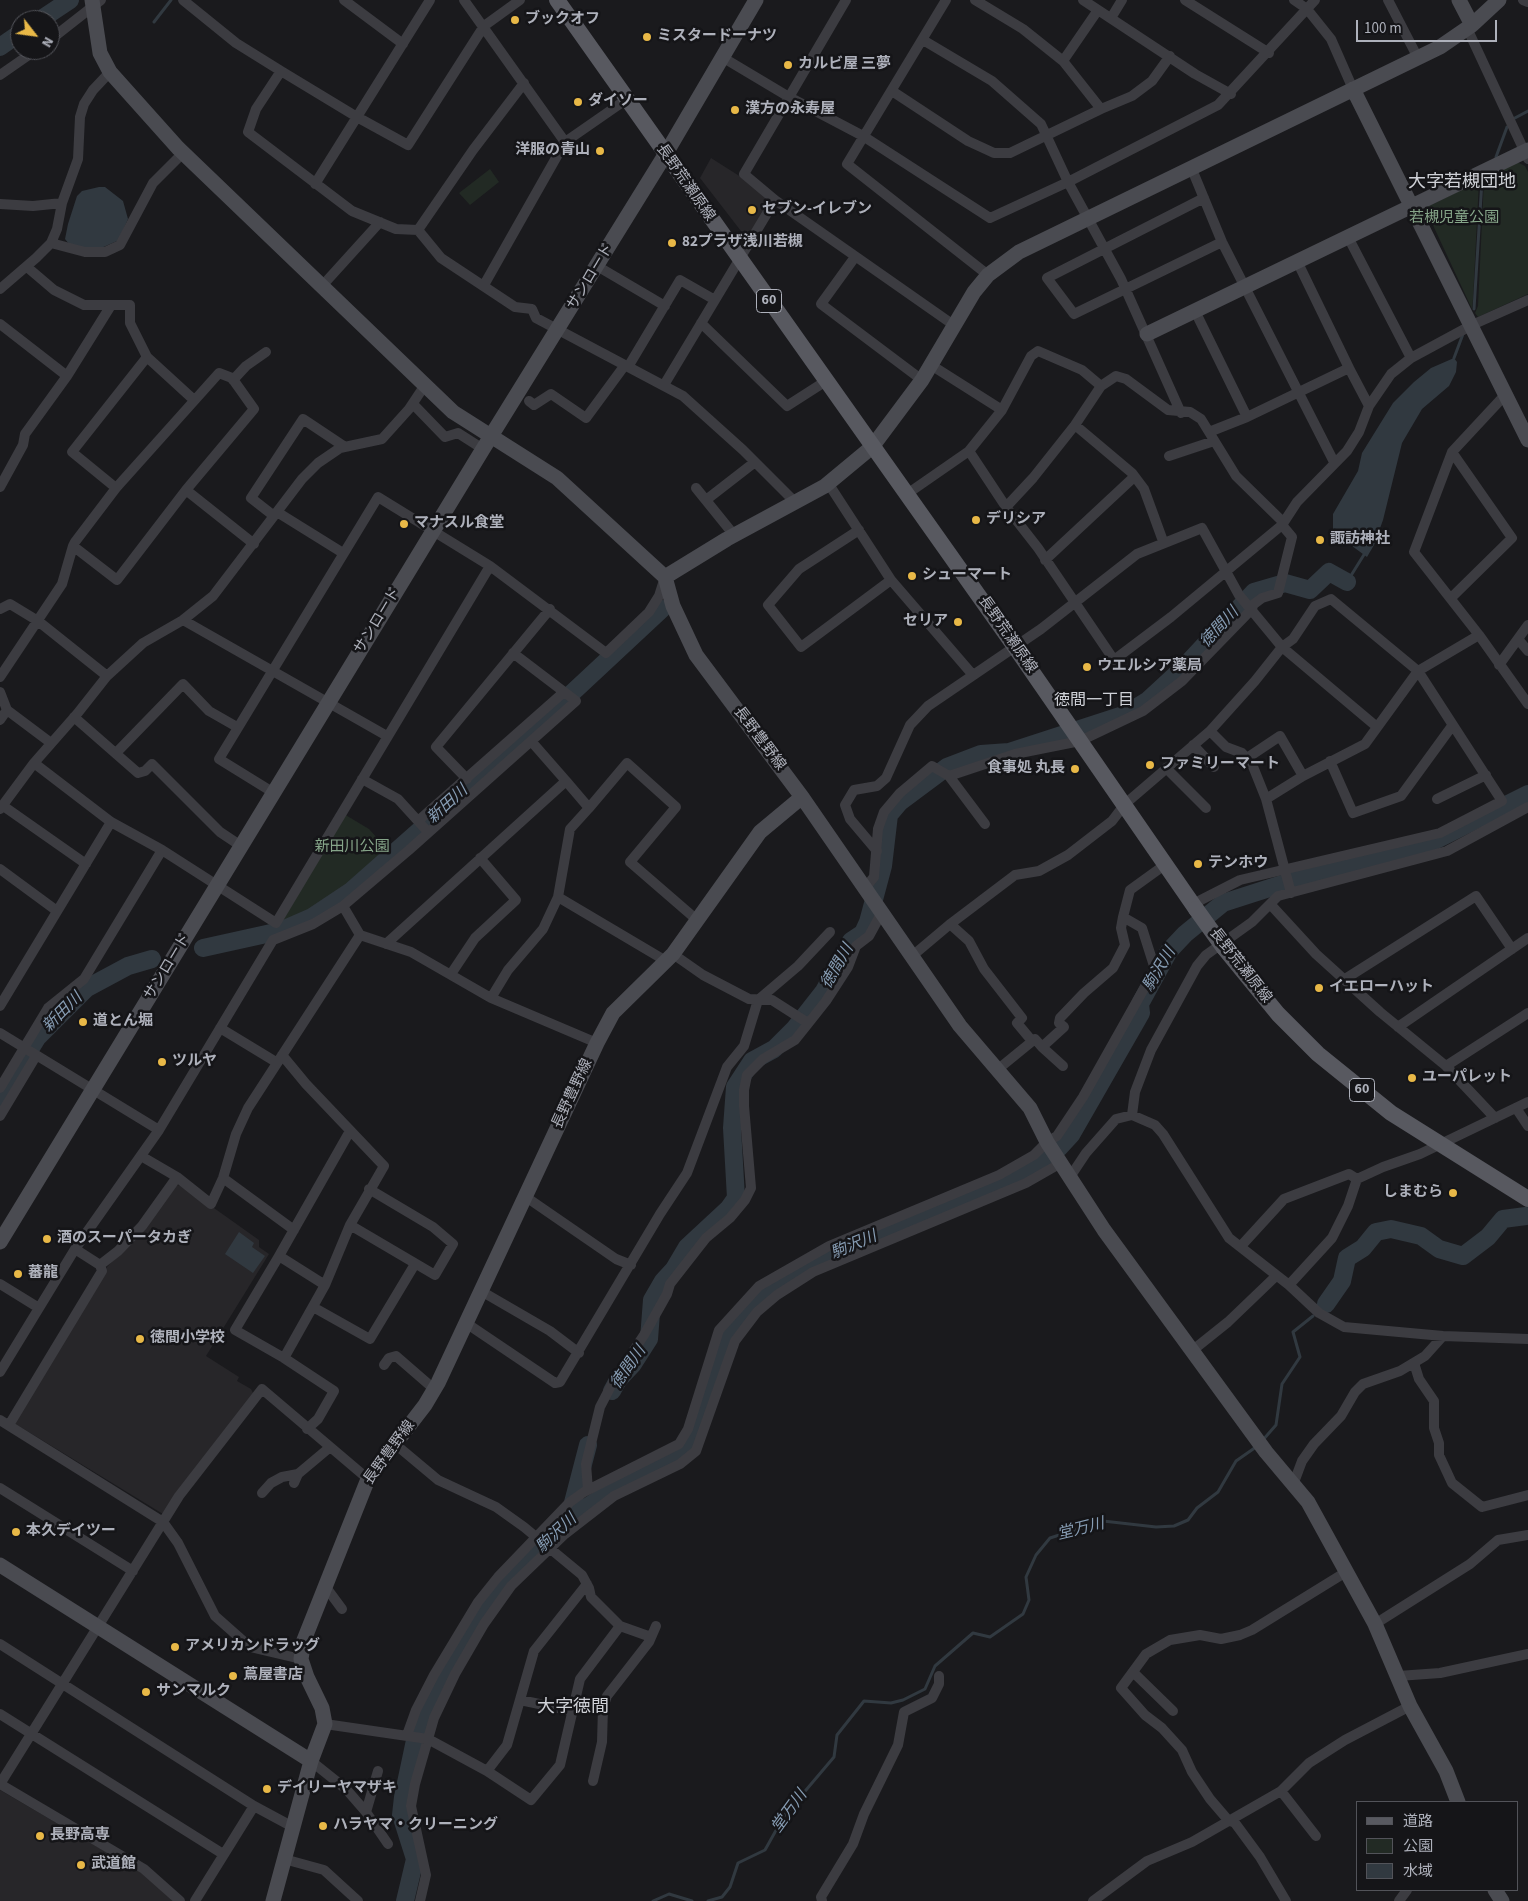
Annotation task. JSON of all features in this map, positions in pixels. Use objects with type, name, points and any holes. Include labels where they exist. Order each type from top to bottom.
[{"type":"main road","name":"長野荒瀬原線","points":[[557,0],[1015,647],[1224,948],[1278,1014],[1318,1054],[1391,1113],[1528,1199]]},
{"type":"street","points":[[182,0],[236,43],[357,117],[408,145],[484,26],[520,0]]},
{"type":"street","points":[[344,0],[403,44]]},
{"type":"street","points":[[315,184],[430,0]]},
{"type":"street","points":[[464,0],[565,142]]},
{"type":"street","points":[[846,0],[744,174],[775,200],[955,326]]},
{"type":"street","points":[[946,0],[847,164],[988,275]]},
{"type":"street","points":[[975,0],[1023,29],[1063,61],[1101,109]]},
{"type":"street","points":[[1083,0],[1195,74],[1231,94]]},
{"type":"street","points":[[1111,18],[1122,0]]},
{"type":"street","points":[[1184,0],[1269,53]]},
{"type":"street","points":[[1294,0],[1307,9],[1331,39],[1353,89],[1528,440]]},
{"type":"street","points":[[722,57],[789,97],[863,136],[990,218],[1068,182],[1218,105],[1231,94],[1269,53],[1315,0]]},
{"type":"street","points":[[1388,0],[1418,58]]},
{"type":"street","points":[[1147,334],[1527,153],[1459,0]]},
{"type":"street","points":[[274,793],[219,759],[378,497],[490,566],[550,609],[606,653],[649,612],[659,596],[665,577],[734,535],[796,503],[828,483],[872,447],[922,380],[974,292],[988,275],[1019,252],[1440,47],[1470,27],[1499,0]]},
{"type":"street","points":[[1523,0],[1528,2]]},
{"type":"street","name":"サンロード","points":[[0,1242],[433,530],[665,155],[754,1]]},
{"type":"street","points":[[60,31],[94,2]]},
{"type":"street","points":[[94,2],[100,53],[110,72],[184,153],[454,412],[557,478],[665,577]]},
{"type":"street","points":[[1063,61],[1098,10]]},
{"type":"street","points":[[923,40],[992,81],[1041,124],[1068,182],[1104,248],[1147,334],[1181,413]]},
{"type":"street","points":[[892,91],[968,141],[994,153],[1010,153],[1132,96],[1152,81],[1170,56]]},
{"type":"street","points":[[0,75],[22,60]]},
{"type":"street","points":[[281,71],[256,109],[248,132],[352,211],[396,229],[418,230],[441,258],[515,307],[532,309],[536,318],[683,396],[755,462],[796,503]]},
{"type":"street","points":[[0,289],[27,267],[51,242],[57,229],[62,203],[78,159],[80,117],[84,104],[93,90],[110,72]]},
{"type":"street","points":[[418,230],[473,150],[524,83]]},
{"type":"street","points":[[484,285],[565,142],[627,99]]},
{"type":"street","points":[[51,242],[85,252],[105,252],[120,245],[153,183],[184,153]]},
{"type":"street","points":[[1191,168],[1222,242],[1334,462]]},
{"type":"street","points":[[1204,198],[1047,278],[1074,314],[1222,242]]},
{"type":"street","points":[[664,385],[775,200]]},
{"type":"street","points":[[0,204],[33,206],[62,203]]},
{"type":"street","points":[[322,286],[380,222]]},
{"type":"street","points":[[1348,237],[1411,358]]},
{"type":"street","points":[[856,257],[821,304],[922,380]]},
{"type":"street","points":[[1297,261],[1369,406]]},
{"type":"street","points":[[597,266],[664,306]]},
{"type":"street","points":[[27,267],[54,290],[84,305],[110,307],[130,305],[130,323],[147,357],[194,400]]},
{"type":"street","points":[[529,401],[534,406],[552,394],[586,418],[627,366],[680,280],[715,300]]},
{"type":"street","points":[[969,451],[1006,507],[1046,560],[1114,660],[1171,618],[1282,524],[1297,502],[1347,450],[1359,432],[1369,406],[1391,374],[1411,358],[1472,325],[1528,300]]},
{"type":"street","points":[[0,487],[22,445],[25,434],[67,376],[110,307]]},
{"type":"street","points":[[1195,310],[1247,417]]},
{"type":"street","points":[[701,323],[787,406],[826,381]]},
{"type":"street","points":[[0,324],[67,376]]},
{"type":"street","points":[[907,494],[969,451],[1002,410],[1031,356],[1038,351],[1082,370],[1102,386]]},
{"type":"street","points":[[233,380],[266,352]]},
{"type":"street","points":[[116,488],[72,452],[147,357]]},
{"type":"street","points":[[931,365],[1002,410]]},
{"type":"street","points":[[1169,456],[1212,437],[1247,417],[1349,368]]},
{"type":"street","points":[[0,677],[62,584],[73,546],[116,488],[219,373],[233,380],[254,409],[186,490],[117,580],[73,546]]},
{"type":"street","points":[[948,775],[1076,735],[1143,711],[1182,681],[1249,608],[1262,598],[1278,593],[1292,537],[1236,476],[1201,419],[1190,412],[1181,413],[1168,410],[1126,378],[1116,376],[1102,386],[1075,425],[1033,478],[1006,507]]},
{"type":"street","points":[[86,864],[1,807],[34,763],[107,676],[143,643],[182,620],[212,596],[254,544],[302,479],[318,463],[340,448],[382,439],[413,404],[425,386]]},
{"type":"street","points":[[1505,395],[1452,452],[1414,552],[1480,636],[1528,704]]},
{"type":"street","points":[[413,404],[440,433],[449,437],[458,433],[483,449]]},
{"type":"street","points":[[343,553],[251,498],[303,419],[345,447]]},
{"type":"street","points":[[1075,425],[1134,477],[1144,489],[1164,541]]},
{"type":"street","points":[[1451,598],[1512,538],[1452,452]]},
{"type":"street","points":[[706,500],[755,462]]},
{"type":"street","points":[[1046,560],[1134,477]]},
{"type":"street","points":[[828,483],[891,580],[972,674]]},
{"type":"street","points":[[696,488],[734,535]]},
{"type":"street","points":[[186,490],[254,544]]},
{"type":"street","points":[[877,851],[850,819],[845,805],[854,790],[877,786],[886,778],[910,726],[928,706],[972,674],[1015,647],[1137,554],[1164,541],[1202,528],[1239,595],[1282,647],[1377,726]]},
{"type":"street","points":[[859,530],[799,569],[768,605],[801,647],[891,580]]},
{"type":"street","points":[[34,763],[111,822],[162,850],[276,923],[490,566]]},
{"type":"street","name":"長野豊野線","points":[[301,1659],[304,1640],[368,1479],[425,1405],[434,1389],[482,1291],[596,1043],[613,1012],[670,957],[760,832],[802,797],[696,655],[674,606],[665,577]]},
{"type":"street","points":[[911,957],[950,924],[1015,875],[1038,871],[1068,855],[1112,821],[1125,804],[1210,731],[1256,681],[1282,647],[1293,639],[1315,606],[1332,599],[1418,671],[1502,801],[1440,833],[1285,872],[1240,880],[1195,906]]},
{"type":"street","points":[[0,609],[10,604],[38,621],[107,676]]},
{"type":"street","points":[[466,779],[436,747],[550,609]]},
{"type":"street","points":[[182,620],[387,736]]},
{"type":"street","points":[[1499,665],[1528,625]]},
{"type":"street","points":[[1266,799],[1303,776],[1364,744],[1418,671],[1480,636]]},
{"type":"street","points":[[1518,639],[1528,651]]},
{"type":"street","points":[[423,827],[530,741],[576,701],[514,653]]},
{"type":"street","points":[[116,753],[183,684],[209,711],[238,727]]},
{"type":"street","points":[[0,692],[7,710],[51,743]]},
{"type":"street","points":[[0,1372],[75,1249],[142,1156],[272,940],[313,924],[343,906],[423,827],[466,779],[564,692]]},
{"type":"street","points":[[0,720],[7,710]]},
{"type":"street","points":[[74,717],[138,773],[145,771],[152,764],[220,832],[241,846]]},
{"type":"street","points":[[1330,762],[1353,813],[1401,796],[1452,726]]},
{"type":"street","points":[[1210,731],[1226,747],[1242,753],[1252,764],[1266,799],[1290,890]]},
{"type":"street","points":[[1247,758],[1280,736],[1303,776]]},
{"type":"street","points":[[530,741],[589,808]]},
{"type":"street","points":[[1193,745],[1214,767]]},
{"type":"street","points":[[491,998],[508,970],[543,929],[558,897],[570,829],[627,764],[676,807],[630,862],[697,920]]},
{"type":"street","points":[[867,891],[874,877],[878,829],[884,812],[900,793],[932,766],[948,775],[985,824]]},
{"type":"street","points":[[1166,768],[1206,808]]},
{"type":"street","points":[[1436,798],[1486,775]]},
{"type":"street","points":[[362,779],[398,799],[423,827]]},
{"type":"street","points":[[386,944],[566,781]]},
{"type":"street","points":[[802,797],[960,1026],[1030,1108],[1048,1144],[1104,1230],[1266,1452],[1308,1502],[1375,1624],[1410,1706],[1446,1771],[1458,1801]]},
{"type":"street","points":[[1132,1115],[1135,1092],[1151,1050],[1197,966],[1206,955],[1252,922],[1278,896],[1290,890],[1447,851],[1528,807]]},
{"type":"street","points":[[0,1006],[111,822]]},
{"type":"street","points":[[0,1116],[48,1008],[84,979],[162,850]]},
{"type":"street","points":[[451,974],[475,938],[516,900],[480,858]]},
{"type":"street","points":[[1042,1047],[1064,1027],[1059,1023],[1060,1018],[1084,993],[1113,968],[1125,945],[1121,928],[1130,890],[1166,864]]},
{"type":"street","points":[[0,869],[57,911]]},
{"type":"street","points":[[1346,979],[1476,896],[1512,949]]},
{"type":"street","points":[[558,897],[749,998],[772,1000],[804,1021]]},
{"type":"street","points":[[1271,905],[1316,954],[1398,1027],[1446,1066],[1495,1118]]},
{"type":"street","points":[[343,906],[360,935],[411,952],[491,998],[596,1043]]},
{"type":"street","points":[[586,1491],[586,1464],[600,1407],[613,1382],[644,1335],[667,1294],[670,1284],[706,1238],[746,1200],[751,1188],[744,1106],[747,1074],[763,1059],[795,1040],[804,1021],[826,1001],[848,967],[856,946],[870,936],[879,911]]},
{"type":"street","points":[[409,1735],[434,1676],[478,1602],[498,1577],[570,1502],[586,1491],[679,1444],[688,1429],[719,1330],[759,1286],[829,1246],[999,1175],[1034,1155],[1057,1136],[1083,1097],[1155,970],[1142,928],[1123,917]]},
{"type":"street","points":[[950,924],[969,941],[984,970],[1022,1018],[1017,1023],[1032,1041]]},
{"type":"street","points":[[466,1323],[555,1383],[560,1382],[687,1173],[727,1067],[744,1046],[758,1000],[798,966],[830,932]]},
{"type":"street","points":[[142,1156],[177,1178],[211,1204],[223,1178],[236,1134],[248,1108],[360,935]]},
{"type":"street","points":[[1398,1027],[1528,938]]},
{"type":"street","points":[[1446,1066],[1528,1013]]},
{"type":"street","points":[[220,1028],[279,1059],[384,1166],[369,1189],[350,1225],[325,1285],[284,1358]]},
{"type":"street","points":[[0,1034],[158,1130]]},
{"type":"street","points":[[997,1070],[1035,1038],[1063,1066]]},
{"type":"street","points":[[0,1088],[30,1052]]},
{"type":"street","points":[[1289,1285],[1332,1238],[1348,1206],[1357,1179],[1442,1144],[1460,1133],[1528,1102]]},
{"type":"street","points":[[1516,1108],[1528,1126]]},
{"type":"street","points":[[1070,1177],[1086,1153],[1116,1119],[1132,1115],[1155,1125],[1163,1134],[1229,1238],[1289,1285],[1319,1313],[1344,1327],[1443,1336],[1528,1339]]},
{"type":"street","points":[[307,1429],[318,1419],[334,1391],[284,1358],[235,1330],[350,1131]]},
{"type":"street","points":[[420,1901],[426,1875],[411,1806],[414,1784],[426,1738],[455,1674],[484,1624],[511,1586],[565,1534],[614,1496],[680,1464],[696,1451],[735,1341],[757,1312],[777,1295],[813,1272],[1026,1183],[1060,1161]]},
{"type":"street","points":[[1241,1246],[1284,1200],[1349,1174],[1357,1179]]},
{"type":"street","points":[[100,1265],[118,1251],[142,1226],[177,1178]]},
{"type":"street","points":[[223,1178],[294,1230]]},
{"type":"street","points":[[350,1225],[434,1275],[453,1244],[433,1226],[369,1189]]},
{"type":"street","points":[[526,1197],[616,1259],[631,1265]]},
{"type":"street","points":[[75,1249],[100,1265],[102,1271],[4,1423],[163,1522],[178,1543],[215,1616],[250,1647],[301,1659],[307,1677],[322,1708],[325,1724],[311,1760],[273,1901]]},
{"type":"street","points":[[279,1256],[325,1285]]},
{"type":"street","points":[[313,1307],[370,1340],[415,1264]]},
{"type":"street","points":[[1192,1350],[1228,1322],[1276,1276]]},
{"type":"street","points":[[0,1284],[39,1308]]},
{"type":"street","points":[[482,1291],[550,1331],[579,1353]]},
{"type":"street","points":[[1293,1485],[1302,1461],[1314,1444],[1341,1416],[1355,1392],[1363,1384],[1400,1371],[1414,1363],[1425,1356],[1443,1336]]},
{"type":"street","points":[[384,1365],[389,1358],[396,1356],[434,1389]]},
{"type":"street","points":[[1414,1363],[1419,1379],[1434,1401],[1434,1428],[1439,1443],[1439,1455],[1452,1483],[1482,1507],[1528,1495]]},
{"type":"street","points":[[180,1901],[144,1869],[0,1784],[99,1628],[179,1496],[262,1389],[329,1448],[368,1479]]},
{"type":"street","points":[[395,1444],[438,1480],[496,1507],[550,1548],[582,1576],[591,1597],[620,1626],[651,1637]]},
{"type":"street","points":[[262,1493],[271,1483],[282,1477],[296,1478],[329,1448]]},
{"type":"street","points":[[0,1488],[132,1571]]},
{"type":"street","points":[[1375,1624],[1470,1564],[1498,1540],[1528,1534]]},
{"type":"street","points":[[0,1565],[311,1760],[346,1789],[366,1812],[388,1844]]},
{"type":"street","points":[[1286,1901],[1260,1857],[1235,1823],[1228,1820],[1192,1772],[1182,1750],[1162,1728],[1145,1715],[1121,1688],[1146,1654],[1170,1640],[1200,1635],[1221,1639],[1240,1635],[1252,1630],[1346,1572]]},
{"type":"street","points":[[487,1771],[507,1745],[534,1651],[587,1584]]},
{"type":"street","points":[[325,1586],[342,1609]]},
{"type":"street","points":[[325,1724],[426,1738],[487,1771],[531,1800],[560,1765],[580,1679],[620,1626]]},
{"type":"street","points":[[593,1781],[602,1742],[603,1708],[607,1696],[651,1637],[656,1626]]},
{"type":"street","points":[[0,1644],[254,1806],[293,1827]]},
{"type":"street","points":[[1398,1676],[1440,1672],[1528,1654]]},
{"type":"street","points":[[1133,1672],[1173,1712]]},
{"type":"street","points":[[822,1901],[821,1897],[853,1844],[864,1814],[898,1745],[904,1712],[932,1698],[939,1684],[939,1676]]},
{"type":"street","points":[[520,1700],[573,1710]]},
{"type":"street","points":[[1093,1901],[1147,1861],[1192,1842],[1281,1791],[1309,1763],[1345,1740],[1410,1706]]},
{"type":"street","points":[[0,1714],[223,1854]]},
{"type":"street","points":[[366,1812],[378,1771]]},
{"type":"street","points":[[1281,1791],[1316,1836]]},
{"type":"street","points":[[195,1901],[254,1806]]},
{"type":"street","points":[[284,1859],[324,1870],[358,1901]]},
{"type":"shaded area","points":[[711,158],[768,197],[769,203],[751,235],[744,235],[700,178]]},
{"type":"shaded area","name":"徳間小学校","points":[[176,1185],[183,1186],[259,1240],[259,1247],[269,1254],[206,1356],[239,1377],[237,1381],[251,1389],[254,1395],[163,1514],[14,1423],[107,1267],[144,1227]]},
{"type":"shaded area","name":"長野高専","points":[[0,1790],[144,1874],[173,1901],[0,1901]]},
{"type":"green space","points":[[1517,162],[1525,166],[1528,172],[1528,294],[1478,317],[1475,313],[1478,306],[1484,180]]},
{"type":"green space","points":[[490,169],[499,182],[470,205],[459,193]]},
{"type":"green space","name":"若槻児童公園","points":[[1479,181],[1473,299],[1472,309],[1425,208]]},
{"type":"green space","name":"新田川公園","points":[[344,814],[369,829],[388,850],[351,883],[315,908],[275,926]]},
{"type":"water","points":[[105,187],[123,201],[128,219],[123,231],[117,241],[99,249],[90,250],[69,244],[65,239],[77,196],[82,191]]},
{"type":"water","points":[[1454,358],[1457,362],[1456,372],[1449,386],[1422,409],[1402,443],[1383,520],[1374,545],[1367,557],[1333,532],[1333,514],[1358,471],[1362,453],[1393,403],[1431,368]]},
{"type":"water","points":[[239,1232],[254,1243],[252,1247],[265,1256],[253,1273],[225,1254]]},
{"type":"waterway","points":[[55,10],[70,0]]},
{"type":"waterway","points":[[154,22],[171,0]]},
{"type":"waterway","points":[[0,47],[10,40]]},
{"type":"waterway","points":[[1513,119],[1528,111]]},
{"type":"waterway","points":[[1496,157],[1507,127]]},
{"type":"waterway","points":[[1474,309],[1482,180]]},
{"type":"waterway","points":[[1454,358],[1463,334]]},
{"type":"waterway","points":[[1347,582],[1365,553]]},
{"type":"waterway","name":"徳間川","points":[[612,1391],[649,1339],[652,1300],[663,1281],[674,1269],[687,1247],[729,1208],[736,1198],[732,1128],[735,1087],[752,1061],[774,1049],[795,1028],[824,991],[851,941],[863,933],[868,922],[883,866],[889,815],[900,802],[947,767],[981,754],[1009,752],[1126,714],[1147,701],[1185,666],[1254,592],[1285,583],[1310,590],[1329,572],[1347,582]]},
{"type":"waterway","name":"新田川","points":[[203,948],[280,931],[312,917],[351,891],[514,747],[662,609]]},
{"type":"waterway","name":"駒沢川","points":[[405,1901],[415,1859],[401,1815],[403,1797],[418,1726],[446,1669],[507,1582],[543,1546],[584,1509],[645,1469],[677,1457],[696,1433],[711,1376],[731,1327],[757,1301],[810,1264],[925,1217],[958,1200],[1005,1183],[1059,1148],[1071,1135],[1141,1013],[1140,1004],[1169,951],[1185,934],[1223,903],[1307,876],[1426,845],[1528,794]]},
{"type":"waterway","name":"新田川","points":[[0,1098],[37,1038],[87,988],[128,966],[152,959]]},
{"type":"waterway","name":"堂万川","points":[[1326,1304],[1342,1281],[1347,1258],[1363,1248],[1376,1232],[1391,1229],[1421,1236],[1439,1249],[1463,1256],[1488,1237],[1503,1219],[1526,1216]]},
{"type":"waterway","name":"堂万川","points":[[1262,1441],[1276,1425],[1282,1384],[1300,1357],[1293,1332],[1313,1316]]},
{"type":"waterway","name":"徳間川","points":[[570,1514],[588,1445]]},
{"type":"waterway","name":"堂万川","points":[[708,1901],[722,1897],[730,1887],[738,1863],[765,1850],[784,1816],[834,1757],[837,1735],[864,1701],[891,1703],[903,1700],[925,1689],[935,1666],[973,1633],[990,1637],[1023,1614],[1029,1600],[1026,1577],[1036,1555],[1050,1538],[1103,1521],[1156,1527],[1174,1526],[1188,1520],[1197,1508],[1218,1492],[1236,1461],[1256,1447]]},
{"type":"waterway","name":"堂万川","points":[[653,1901],[669,1894],[692,1901]]},
{"type":"place","name":"ブックオフ","points":[[515,20]]},
{"type":"place","name":"ミスタードーナツ","points":[[647,37]]},
{"type":"place","name":"カルビ屋 三夢","points":[[788,65]]},
{"type":"place","name":"ダイソー","points":[[578,102]]},
{"type":"place","name":"漢方の永寿屋","points":[[735,110]]},
{"type":"place","name":"洋服の青山","points":[[600,151]]},
{"type":"place","name":"セブン-イレブン","points":[[752,210]]},
{"type":"place","name":"82プラザ浅川若槻","points":[[672,243]]},
{"type":"place","name":"デリシア","points":[[976,520]]},
{"type":"place","name":"マナスル食堂","points":[[404,524]]},
{"type":"place","name":"諏訪神社","points":[[1320,540]]},
{"type":"place","name":"シューマート","points":[[912,576]]},
{"type":"place","name":"セリア","points":[[958,622]]},
{"type":"place","name":"ウエルシア薬局","points":[[1087,667]]},
{"type":"place","name":"ファミリーマート","points":[[1150,765]]},
{"type":"place","name":"食事処 丸長","points":[[1075,769]]},
{"type":"place","name":"テンホウ","points":[[1198,864]]},
{"type":"place","name":"イエローハット","points":[[1319,988]]},
{"type":"place","name":"道とん堀","points":[[83,1022]]},
{"type":"place","name":"ツルヤ","points":[[162,1062]]},
{"type":"place","name":"ユーパレット","points":[[1412,1078]]},
{"type":"place","name":"しまむら","points":[[1453,1193]]},
{"type":"place","name":"酒のスーパータカぎ","points":[[47,1239]]},
{"type":"place","name":"蕃龍","points":[[18,1274]]},
{"type":"place","name":"徳間小学校","points":[[140,1339]]},
{"type":"place","name":"本久デイツー","points":[[16,1532]]},
{"type":"place","name":"アメリカンドラッグ","points":[[175,1647]]},
{"type":"place","name":"蔦屋書店","points":[[233,1676]]},
{"type":"place","name":"サンマルク","points":[[146,1692]]},
{"type":"place","name":"デイリーヤマザキ","points":[[267,1789]]},
{"type":"place","name":"ハラヤマ・クリーニング","points":[[323,1826]]},
{"type":"place","name":"長野高専","points":[[40,1836]]},
{"type":"place","name":"武道館","points":[[81,1865]]},
{"type":"district","name":"大字若槻団地","points":[[1462,183]]},
{"type":"district","name":"徳間一丁目","points":[[1094,701]]},
{"type":"district","name":"大字徳間","points":[[573,1708]]}]
